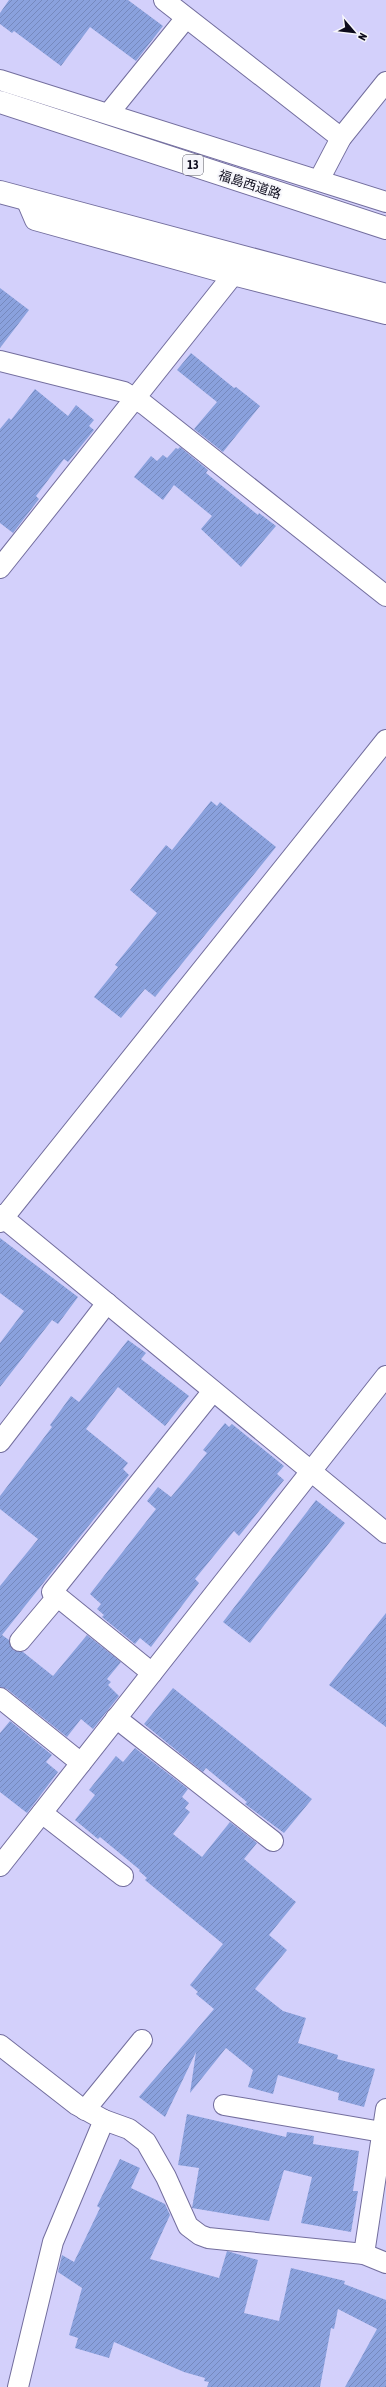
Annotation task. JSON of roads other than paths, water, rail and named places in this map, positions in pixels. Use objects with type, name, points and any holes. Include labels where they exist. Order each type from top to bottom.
[{"type":"highway","name":"福島西道路","points":[[0,102],[386,228]]},
{"type":"highway","points":[[0,192],[386,295]]},
{"type":"street","points":[[164,0],[341,138]]},
{"type":"street","points":[[109,113],[186,18]]},
{"type":"street","points":[[0,80],[109,113],[386,202]]},
{"type":"street","points":[[319,180],[341,138],[386,82]]},
{"type":"street","points":[[26,199],[35,220],[233,275],[386,314]]},
{"type":"street","points":[[0,568],[133,398],[233,275]]},
{"type":"street","points":[[0,361],[124,392],[386,596]]},
{"type":"street","points":[[386,740],[1,1218],[107,1303],[386,1533]]},
{"type":"street","points":[[0,1442],[107,1303]]},
{"type":"street","points":[[0,1866],[386,1376]]},
{"type":"street","points":[[152,1673],[52,1592],[213,1391]]},
{"type":"street","points":[[20,1641],[57,1597]]},
{"type":"street","points":[[0,1698],[81,1763]]},
{"type":"street","points":[[116,1718],[273,1841]]},
{"type":"street","points":[[42,1813],[124,1876]]},
{"type":"street","points":[[85,2110],[142,2040]]},
{"type":"street","points":[[0,2046],[85,2110],[104,2120],[129,2129],[146,2142],[166,2177],[188,2226],[200,2235],[208,2238],[364,2254],[386,2263]]},
{"type":"street","points":[[224,2105],[382,2132]]},
{"type":"street","points":[[364,2254],[386,2109]]},
{"type":"street","points":[[18,2387],[53,2242],[104,2120]]}]
